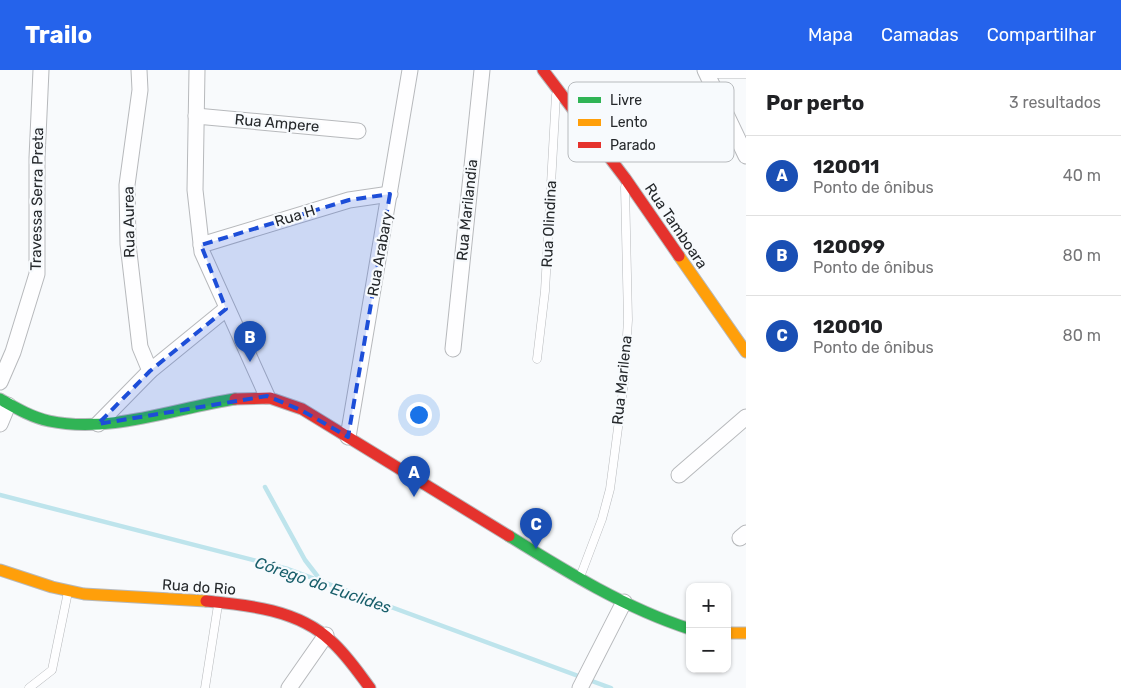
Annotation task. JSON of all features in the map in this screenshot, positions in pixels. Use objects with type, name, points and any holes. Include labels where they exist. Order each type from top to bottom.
[{"type":"main road","name":"Rua Tamboara","points":[[543,70],[568,104]]},
{"type":"main road","name":"Rua Tamboara","points":[[613,162],[746,352]]},
{"type":"main road","points":[[4,402],[52,421],[72,424],[98,424],[138,419],[223,400],[267,396],[283,400],[348,437],[580,578],[646,613],[687,628]]},
{"type":"main road","name":"Rua do Rio","points":[[0,570],[83,594],[130,599],[237,604],[280,614],[315,628],[326,635],[370,688]]},
{"type":"main road","points":[[731,633],[746,633]]},
{"type":"street","name":"Travessa Serra Preta","points":[[0,382],[13,352],[37,274],[41,70]]},
{"type":"street","name":"Rua Aurea","points":[[139,70],[140,90],[128,185],[128,244],[140,348],[150,371]]},
{"type":"street","points":[[197,70],[195,190],[202,252],[226,309],[267,396]]},
{"type":"street","name":"Rua Arabary","points":[[348,437],[410,70]]},
{"type":"street","name":"Rua Marilandia","points":[[453,350],[482,70]]},
{"type":"street","name":"Rua Ampere","points":[[196,116],[358,131]]},
{"type":"street","points":[[734,131],[746,156]]},
{"type":"street","name":"Rua H","points":[[201,244],[350,200],[390,194]]},
{"type":"street","points":[[98,424],[150,371],[226,309]]},
{"type":"street","points":[[0,424],[4,402]]},
{"type":"street","points":[[679,475],[744,422]]},
{"type":"street","points":[[580,688],[624,602]]},
{"type":"street","points":[[288,688],[326,635]]},
{"type":"lane","points":[[706,72],[746,74]]},
{"type":"lane","name":"Rua Olindina","points":[[537,360],[545,291],[556,88]]},
{"type":"lane","name":"Rua Marilena","points":[[580,578],[602,520],[610,489],[624,382],[628,320],[625,178]]},
{"type":"lane","points":[[29,688],[52,670],[68,590]]},
{"type":"lane","points":[[205,688],[218,603]]},
{"type":"highlighted area","points":[[390,194],[348,437],[301,410],[267,396],[98,424],[150,371],[226,309],[201,245],[349,200]]},
{"type":"waterway","points":[[265,487],[305,560],[322,582]]},
{"type":"waterway","name":"Córego do Euclides","points":[[0,495],[288,569],[611,688]]},
{"type":"traffic: fast","points":[[0,399],[42,419],[72,424],[119,422],[235,399]]},
{"type":"traffic: fast","points":[[509,536],[619,600],[687,628]]},
{"type":"traffic: slow","points":[[679,256],[746,352]]},
{"type":"traffic: slow","points":[[0,570],[52,587],[84,594],[206,601]]},
{"type":"traffic: slow","points":[[731,633],[746,633]]},
{"type":"traffic: jam","points":[[543,70],[568,103]]},
{"type":"traffic: jam","points":[[613,162],[679,256]]},
{"type":"traffic: jam","points":[[235,399],[270,398],[302,409],[509,536]]},
{"type":"traffic: jam","points":[[206,601],[256,607],[304,622],[336,646],[352,663],[370,688]]},
{"type":"place","name":"120099","points":[[250,362]]},
{"type":"place","name":"120011","points":[[414,497]]},
{"type":"place","name":"120010","points":[[536,549]]}]
